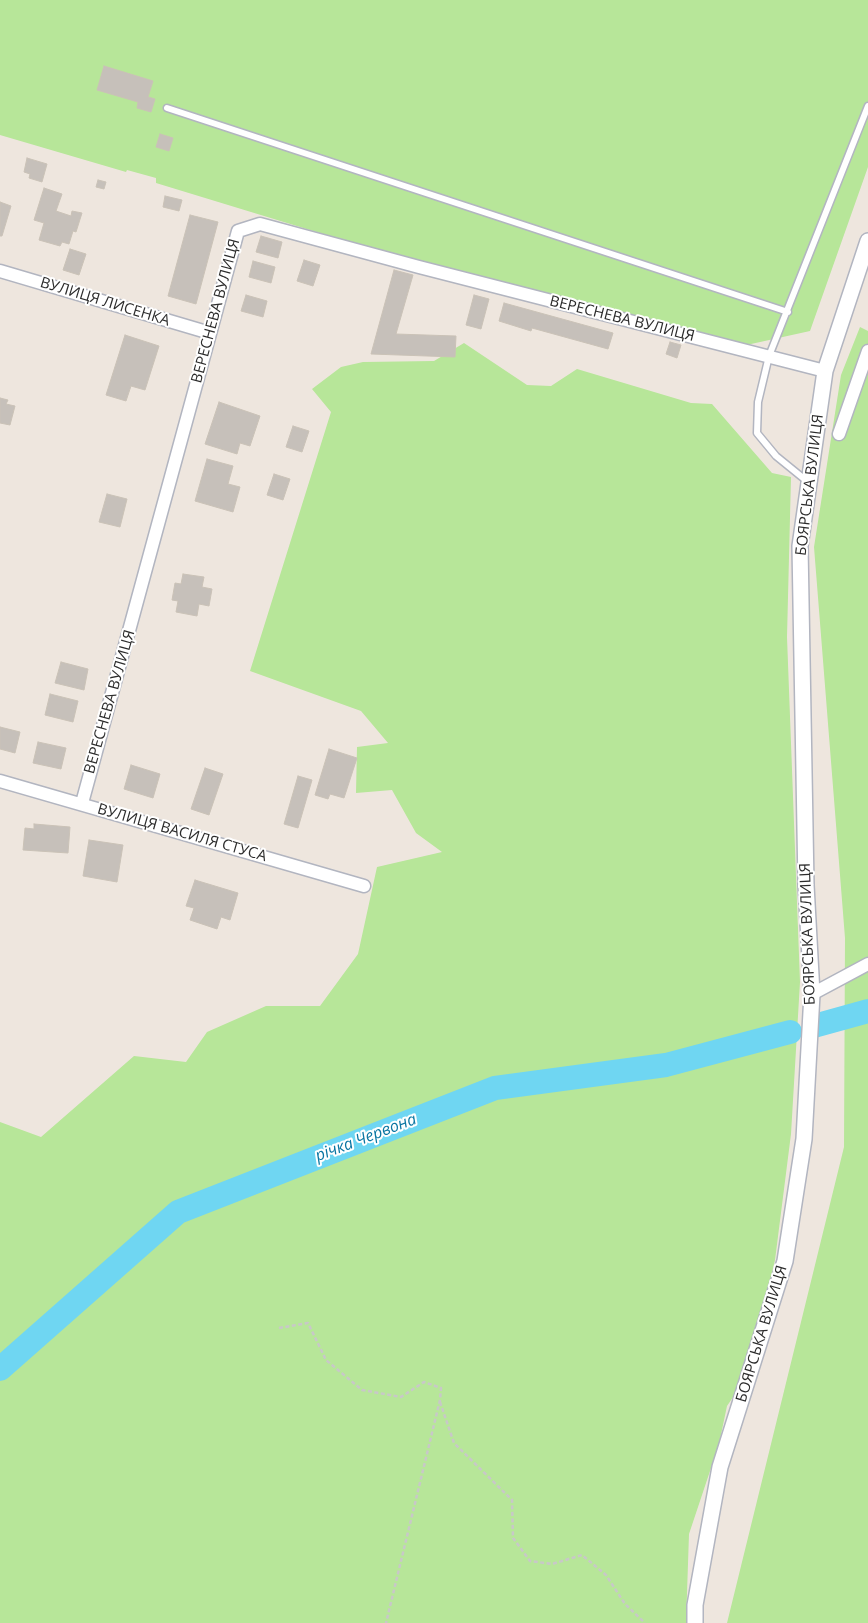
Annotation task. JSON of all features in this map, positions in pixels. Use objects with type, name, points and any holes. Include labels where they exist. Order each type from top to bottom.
[{"type":"street","name":"ВЕРЕСНЕВА ВУЛИЦЯ","points":[[82,804],[238,231],[260,224],[825,372]]},
{"type":"street","name":"БОЯРСЬКА ВУЛИЦЯ","points":[[695,1623],[695,1605],[720,1467],[785,1261],[804,1139],[812,994],[806,875],[800,546],[825,372],[868,241]]},
{"type":"street","name":"ВУЛИЦЯ ЛИСЕНКА","points":[[0,271],[210,333]]},
{"type":"street","points":[[839,434],[868,351]]},
{"type":"street","name":"ВУЛИЦЯ ВАСИЛЯ СТУСА","points":[[0,781],[364,886]]},
{"type":"street","points":[[812,994],[868,964]]},
{"type":"lane","points":[[808,482],[776,456],[757,433],[758,402],[769,356],[868,106]]},
{"type":"lane","points":[[167,108],[788,312]]},
{"type":"path","points":[[279,1328],[308,1323],[326,1360],[362,1390],[401,1397],[424,1382],[440,1388],[440,1400],[386,1623]]},
{"type":"path","points":[[440,1400],[454,1443],[512,1500],[513,1538],[530,1561],[552,1564],[582,1555],[606,1575],[624,1604],[645,1623]]},
{"type":"green space","points":[[0,0],[868,0],[868,167],[810,331],[742,346],[595,317],[156,183],[156,178],[127,170],[126,172],[0,135]]},
{"type":"green space","points":[[860,327],[868,331],[868,1623],[727,1623],[844,1147],[845,938],[814,547],[841,375]]},
{"type":"green space","points":[[464,343],[527,385],[551,386],[577,369],[691,403],[712,404],[772,473],[791,477],[787,637],[800,982],[791,1134],[775,1260],[748,1375],[727,1406],[719,1444],[689,1534],[686,1623],[0,1623],[0,1122],[41,1137],[134,1056],[186,1062],[207,1032],[266,1006],[320,1006],[358,954],[377,867],[442,852],[416,833],[392,790],[356,793],[357,747],[388,743],[361,711],[250,671],[331,412],[312,389],[341,367],[363,362],[434,361]]},
{"type":"building","points":[[104,66],[153,81],[148,97],[155,99],[151,112],[137,108],[138,102],[97,90]]},
{"type":"building","points":[[160,134],[173,138],[169,151],[156,147]]},
{"type":"building","points":[[27,158],[47,164],[42,182],[29,178],[30,174],[24,172]]},
{"type":"building","points":[[98,180],[106,182],[104,189],[96,187]]},
{"type":"building","points":[[44,188],[62,194],[56,211],[71,216],[72,211],[82,213],[76,232],[73,231],[69,244],[62,242],[60,246],[39,240],[44,223],[34,220]]},
{"type":"building","points":[[165,196],[182,200],[179,211],[163,207]]},
{"type":"building","points":[[0,202],[11,206],[2,236],[0,236]]},
{"type":"building","points":[[190,215],[218,222],[196,304],[168,296]]},
{"type":"building","points":[[261,236],[282,242],[278,258],[256,252]]},
{"type":"building","points":[[70,249],[86,254],[79,275],[63,270]]},
{"type":"building","points":[[304,260],[320,265],[313,286],[297,281]]},
{"type":"building","points":[[253,261],[275,267],[271,283],[249,277]]},
{"type":"building","points":[[394,270],[413,275],[396,334],[456,336],[455,357],[371,354]]},
{"type":"building","points":[[246,295],[267,301],[263,317],[241,311]]},
{"type":"building","points":[[474,295],[489,299],[481,329],[466,325]]},
{"type":"building","points":[[504,303],[613,333],[608,349],[532,328],[531,331],[499,321]]},
{"type":"building","points":[[125,335],[159,346],[145,390],[131,386],[126,401],[106,395]]},
{"type":"building","points":[[670,342],[681,345],[677,358],[666,354]]},
{"type":"building","points":[[0,398],[8,400],[6,404],[15,406],[10,425],[0,423]]},
{"type":"building","points":[[219,402],[260,416],[250,446],[240,443],[237,454],[205,444]]},
{"type":"building","points":[[293,426],[309,431],[302,452],[286,447]]},
{"type":"building","points":[[207,459],[233,466],[228,484],[240,487],[233,512],[195,501]]},
{"type":"building","points":[[274,474],[290,479],[283,500],[267,495]]},
{"type":"building","points":[[107,494],[127,499],[120,527],[99,522]]},
{"type":"building","points":[[183,574],[204,577],[202,587],[212,589],[209,606],[199,604],[197,616],[176,612],[178,601],[172,600],[175,583],[181,584]]},
{"type":"building","points":[[61,662],[88,669],[84,690],[55,683]]},
{"type":"building","points":[[50,694],[78,701],[73,722],[45,715]]},
{"type":"building","points":[[0,727],[20,732],[15,753],[0,749]]},
{"type":"building","points":[[38,742],[66,748],[61,769],[33,763]]},
{"type":"building","points":[[329,749],[357,758],[344,798],[330,794],[328,799],[315,795]]},
{"type":"building","points":[[131,765],[160,774],[153,798],[124,789]]},
{"type":"building","points":[[205,768],[223,774],[209,815],[191,809]]},
{"type":"building","points":[[298,776],[312,780],[298,828],[284,824]]},
{"type":"building","points":[[34,824],[70,827],[68,853],[23,850],[25,828],[34,829]]},
{"type":"building","points":[[89,840],[123,845],[117,882],[83,876]]},
{"type":"building","points":[[195,880],[238,893],[230,920],[221,917],[217,929],[190,920],[194,908],[186,906]]},
{"type":"waterway","points":[[814,1026],[868,1011]]},
{"type":"waterway","name":"річка Червона","points":[[0,1369],[178,1212],[495,1088],[666,1065],[790,1032]]}]
